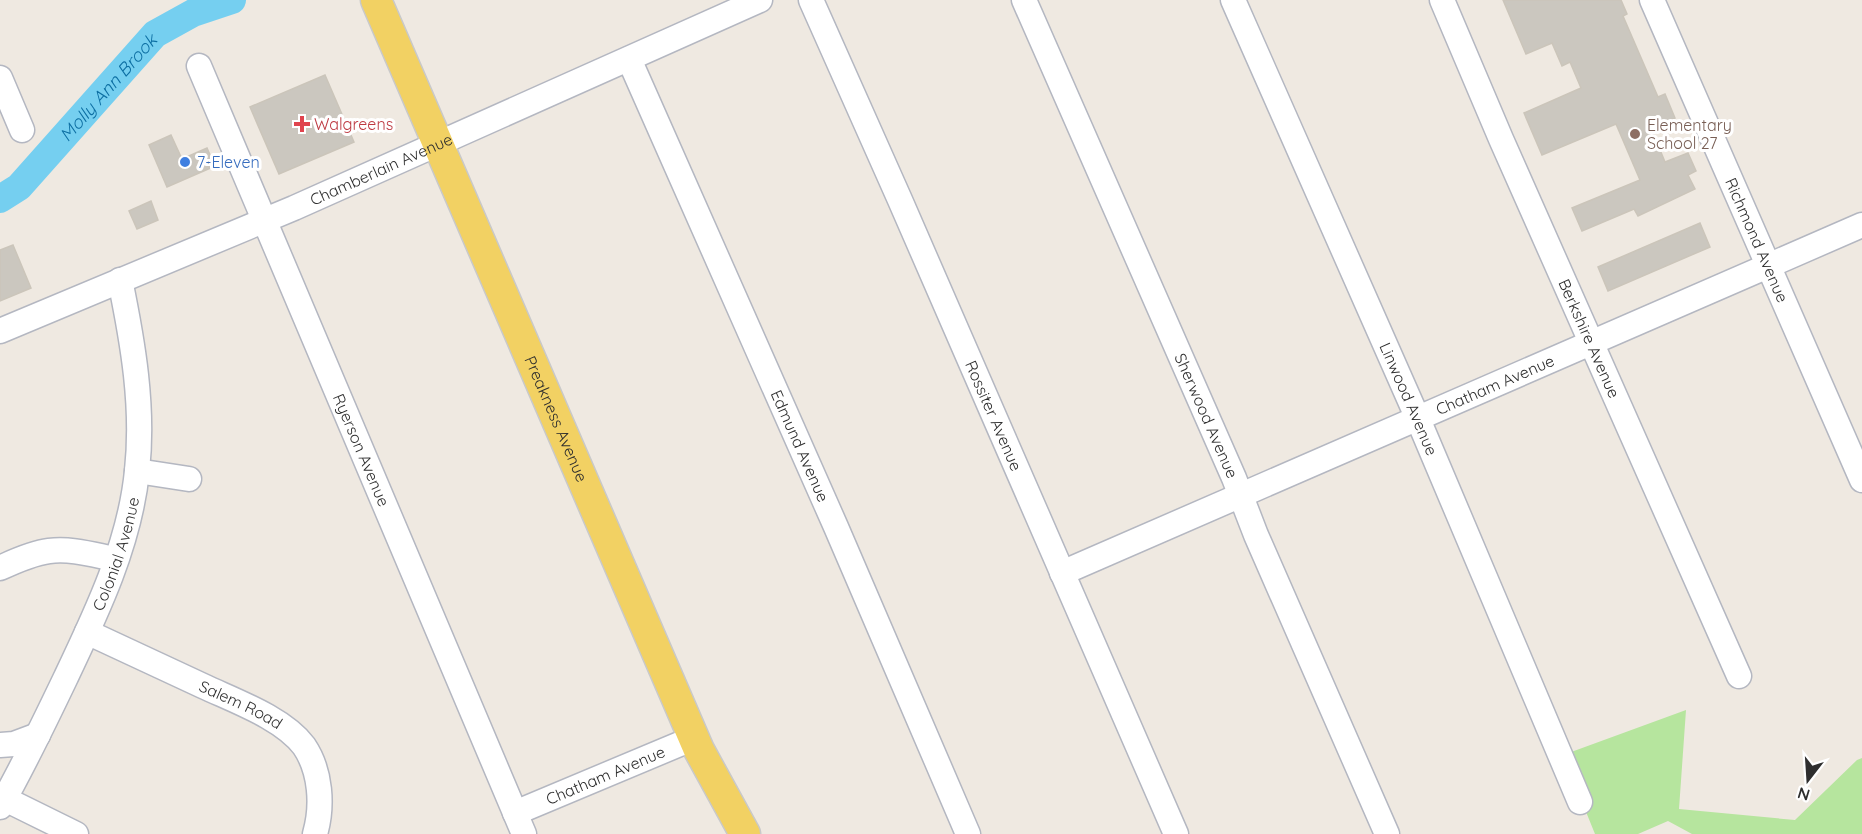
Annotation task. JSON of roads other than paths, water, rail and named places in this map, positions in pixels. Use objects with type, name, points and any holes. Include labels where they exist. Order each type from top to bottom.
[{"type":"main road","name":"Preakness Avenue","points":[[376,0],[694,738],[745,834]]},
{"type":"street","name":"Chamberlain Avenue","points":[[0,331],[265,221],[760,0]]},
{"type":"street","name":"Rossiter Avenue","points":[[811,0],[1176,834]]},
{"type":"street","name":"Sherwood Avenue","points":[[1024,0],[1387,834]]},
{"type":"street","name":"Linwood Avenue","points":[[1233,0],[1418,419],[1580,802]]},
{"type":"street","name":"Berkshire Avenue","points":[[1442,0],[1501,139],[1739,676]]},
{"type":"street","name":"Richmond Avenue","points":[[1652,0],[1862,480]]},
{"type":"street","name":"Edmund Avenue","points":[[629,59],[836,527],[968,834]]},
{"type":"street","name":"Ryerson Avenue","points":[[199,66],[520,824]]},
{"type":"street","points":[[0,78],[22,130]]},
{"type":"street","name":"Chatham Avenue","points":[[1062,573],[1862,225]]},
{"type":"street","name":"Colonial Avenue","points":[[2,803],[38,735],[96,614],[132,506],[137,471],[136,374],[120,280]]},
{"type":"street","points":[[137,471],[189,479]]},
{"type":"street","points":[[0,568],[50,551],[73,552],[115,559]]},
{"type":"street","name":"Salem Road","points":[[87,632],[260,713],[290,732],[304,747],[315,770],[320,798],[319,822],[315,834]]},
{"type":"street","points":[[0,745],[25,741],[38,735]]},
{"type":"street","name":"Chatham Avenue","points":[[520,824],[694,738]]},
{"type":"street","points":[[2,803],[76,834]]},
{"type":"waterway","name":"Molly Ann Brook","points":[[0,199],[19,187],[155,34],[193,13],[232,0]]},
{"type":"place","name":"Walgreens","points":[[302,124]]},
{"type":"place","name":"Elementary School 27","points":[[1635,134]]},
{"type":"place","name":"7-Eleven","points":[[185,162]]}]
